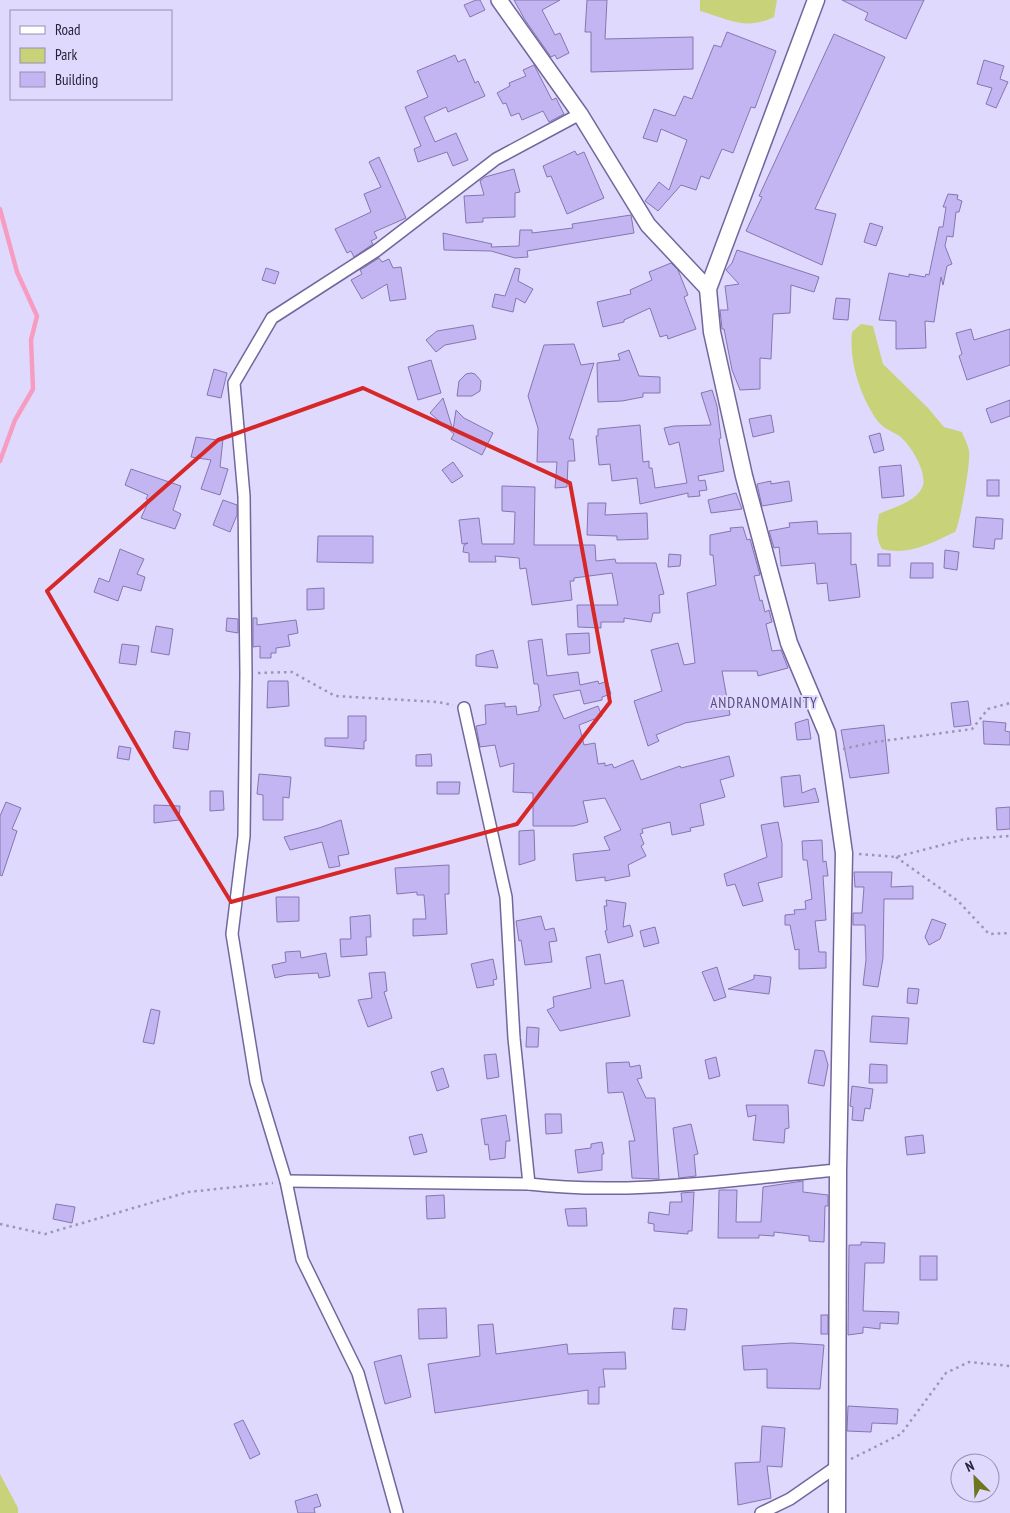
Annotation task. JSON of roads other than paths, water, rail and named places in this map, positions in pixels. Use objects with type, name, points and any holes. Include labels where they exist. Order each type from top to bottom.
[{"type":"main road","points":[[816,0],[708,289],[712,332],[747,485],[789,643],[826,733],[844,853],[838,1170],[837,1513]]},
{"type":"street","points":[[499,0],[580,114],[648,225],[708,289]]},
{"type":"street","points":[[397,1513],[358,1372],[302,1259],[286,1182],[256,1082],[232,934],[244,836],[246,674],[244,496],[234,383],[272,318],[376,250],[496,159],[580,114]]},
{"type":"street","points":[[464,708],[506,897],[514,1038],[529,1184]]},
{"type":"street","points":[[286,1182],[529,1184],[564,1188],[650,1186],[838,1170]]},
{"type":"street","points":[[760,1513],[790,1498],[836,1467]]},
{"type":"waterway","points":[[0,209],[17,272],[37,316],[31,340],[33,389],[15,420],[0,461]]},
{"type":"district","name":"ANDRANOMAINTY","points":[[764,702]]}]
